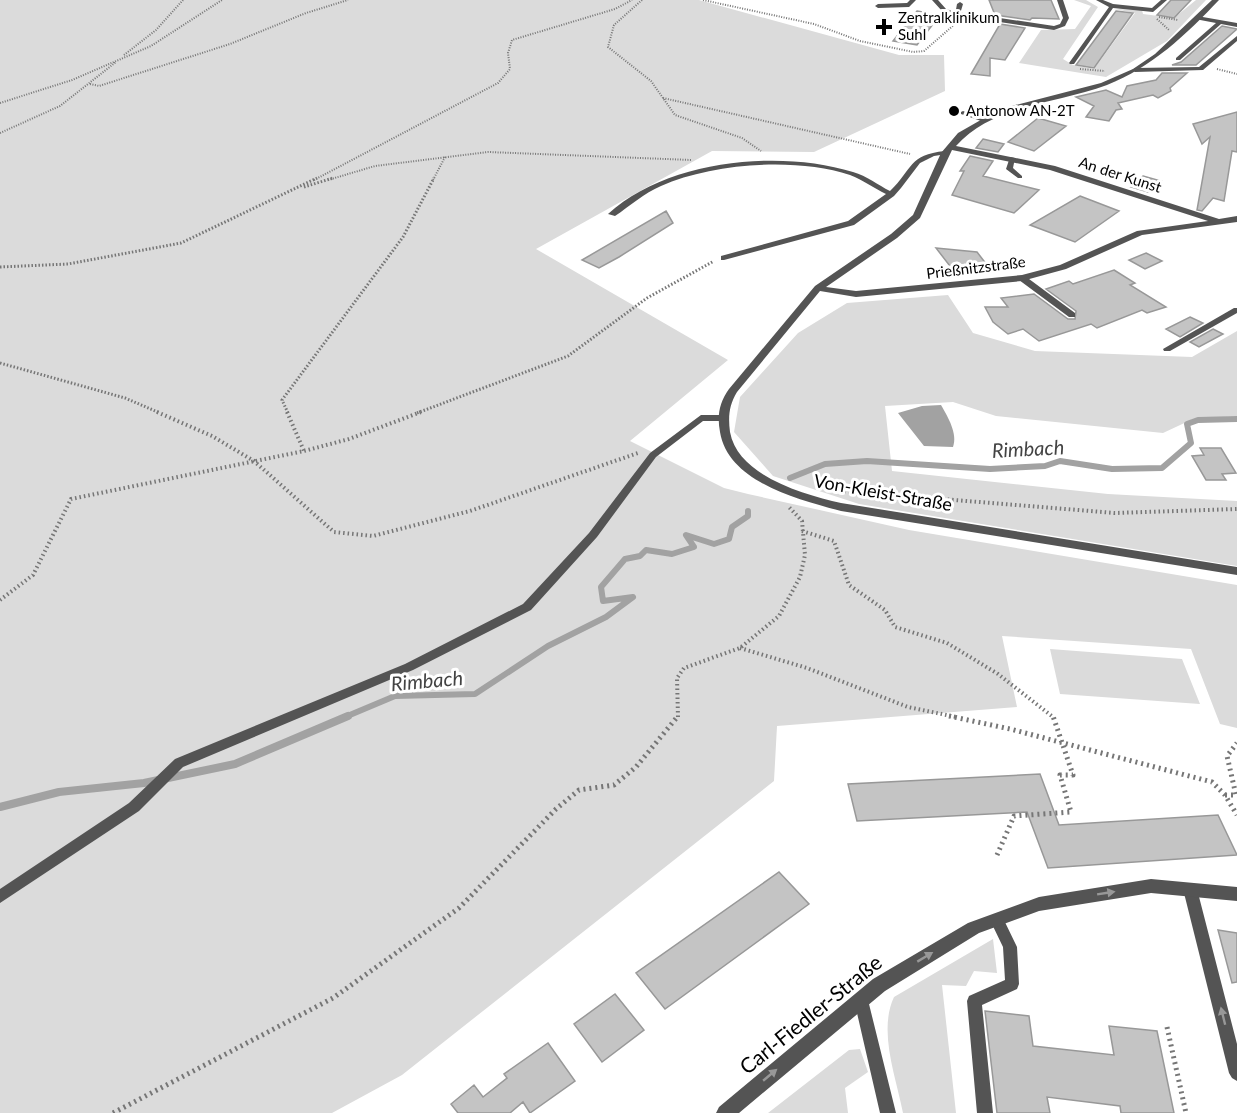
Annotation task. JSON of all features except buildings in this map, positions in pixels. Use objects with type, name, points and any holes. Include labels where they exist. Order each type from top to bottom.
[{"type":"street","points":[[934,0],[944,10],[957,14],[1054,28],[1064,25],[1066,18],[1060,0]]},
{"type":"street","points":[[723,418],[728,395],[818,288],[894,236],[917,216],[947,150],[984,120],[1021,105],[1103,84],[1135,70],[1157,55],[1216,0]]},
{"type":"street","name":"An der Kunst","points":[[947,150],[977,152],[1053,168],[1219,221]]},
{"type":"street","name":"Prießnitzstraße","points":[[818,288],[856,294],[1022,278],[1063,267],[1140,233],[1237,219]]},
{"type":"street","name":"Von-Kleist-Straße","points":[[723,418],[724,434],[738,457],[769,483],[811,500],[841,507],[1237,571]]},
{"type":"street","name":"Carl-Fiedler-Straße","points":[[725,1113],[879,985],[965,933],[1039,904],[1151,886],[1237,894]]},
{"type":"lane","points":[[878,6],[909,5],[913,0]]},
{"type":"lane","points":[[1099,0],[1112,6],[1153,10],[1164,0]]},
{"type":"lane","points":[[957,14],[960,4]]},
{"type":"lane","points":[[1072,63],[1112,6]]},
{"type":"lane","points":[[1197,18],[1237,25]]},
{"type":"lane","points":[[1178,59],[1220,22]]},
{"type":"lane","points":[[1135,70],[1201,69],[1237,38]]},
{"type":"lane","points":[[963,113],[984,120]]},
{"type":"lane","points":[[724,258],[851,223],[904,184],[917,159],[947,150]]},
{"type":"lane","points":[[1012,158],[1009,169],[1020,177]]},
{"type":"lane","points":[[612,214],[640,193],[662,183],[753,164],[782,164],[852,173],[891,194]]},
{"type":"lane","points":[[1022,278],[1072,315]]},
{"type":"lane","points":[[1167,349],[1237,310]]},
{"type":"lane","points":[[0,897],[134,807],[179,763],[203,751],[409,667],[528,607],[593,536],[653,455],[701,418],[723,418]]},
{"type":"lane","points":[[1190,889],[1237,1073]]},
{"type":"lane","points":[[985,1113],[974,1001],[1012,984],[1010,947],[997,920]]},
{"type":"lane","points":[[861,1000],[888,1113]]},
{"type":"path","points":[[0,133],[60,106],[156,30],[183,0]]},
{"type":"path","points":[[0,104],[72,80],[151,46],[222,0]]},
{"type":"path","points":[[90,84],[99,86],[230,44],[306,13],[348,0]]},
{"type":"path","points":[[0,267],[68,264],[181,243],[297,189],[498,83],[510,69],[508,53],[512,40],[615,9],[632,0]]},
{"type":"path","points":[[642,0],[614,25],[608,47],[651,81],[675,115],[742,138],[782,164]]},
{"type":"path","points":[[703,0],[814,24],[860,41],[912,52],[924,51],[965,15]]},
{"type":"path","points":[[1169,31],[1154,16],[1178,20],[1185,13]]},
{"type":"path","points":[[1072,63],[1070,68],[1107,71]]},
{"type":"path","points":[[663,98],[922,157]]},
{"type":"path","points":[[297,189],[375,166],[488,152],[696,160]]},
{"type":"path","points":[[304,451],[282,400],[403,237],[445,157]]},
{"type":"path","points":[[0,600],[33,575],[71,499],[304,451],[349,439],[568,356],[647,298],[709,262],[724,258]]},
{"type":"path","points":[[0,363],[125,398],[212,436],[254,461],[334,532],[373,536],[470,511],[640,452]]},
{"type":"path","points":[[811,500],[821,490],[831,490],[1115,513],[1237,509]]},
{"type":"path","points":[[113,1113],[333,998],[459,908],[556,809],[579,790],[614,785],[654,747],[678,717],[677,678],[684,668],[740,648],[778,616],[800,578],[805,555],[802,521],[782,499],[789,492]]},
{"type":"path","points":[[801,530],[834,541],[849,585],[885,610],[895,627],[947,643],[998,674],[1052,714],[1073,775],[1060,775],[1071,812],[1014,816],[997,855]]},
{"type":"path","points":[[740,648],[807,668],[908,707],[1061,742],[1212,782],[1225,795],[1237,815]]},
{"type":"path","points":[[1225,795],[1236,795],[1227,756],[1237,742]]},
{"type":"path","points":[[1167,1028],[1186,1113]]},
{"type":"shaded area","points":[[0,0],[699,0],[899,55],[944,55],[945,91],[814,152],[712,151],[536,249],[728,360],[630,441],[724,488],[909,530],[1237,585],[1237,728],[1220,724],[1191,649],[1002,636],[1017,707],[777,726],[774,781],[402,1075],[332,1113],[0,1113]]},
{"type":"shaded area","points":[[1074,0],[1086,0],[1098,7],[1063,59],[1073,65],[1094,69],[1135,13],[1114,9],[1142,10],[1143,14],[1174,18],[1196,0],[1206,0],[1167,41],[1106,77],[1019,63],[1041,30],[1075,29],[1091,6]]},
{"type":"shaded area","points":[[948,295],[973,333],[1035,351],[1192,357],[1237,331],[1237,416],[1193,419],[1163,433],[996,416],[953,402],[885,406],[892,471],[1108,494],[1237,501],[1237,566],[859,504],[773,476],[734,432],[740,397],[798,333],[847,303]]},
{"type":"shaded area","points":[[941,405],[953,431],[953,447],[924,446],[898,413],[922,406]]},
{"type":"shaded area","points":[[1050,649],[1182,659],[1200,704],[1060,694]]},
{"type":"shaded area","points":[[993,939],[997,973],[974,971],[966,986],[942,985],[956,1113],[903,1113],[888,1039],[890,1010],[894,997]]},
{"type":"shaded area","points":[[860,1049],[868,1072],[845,1088],[848,1113],[768,1113],[849,1050]]},
{"type":"waterway","name":"Rimbach","points":[[790,478],[825,464],[867,461],[990,469],[1045,466],[1060,461],[1112,469],[1162,468],[1191,443],[1187,424],[1198,420],[1237,419]]},
{"type":"waterway","name":"Rimbach","points":[[345,717],[395,696],[475,694],[548,646],[606,617],[633,597],[603,601],[601,587],[625,559],[640,556],[646,550],[672,554],[694,547],[686,535],[714,544],[729,539],[732,527],[748,516],[748,511]]},
{"type":"waterway","name":"Rimbach","points":[[0,807],[59,792],[144,783],[235,764],[348,716]]},
{"type":"place","name":"Zentralklinikum Suhl","points":[[884,27]]},
{"type":"place","name":"Antonow AN-2T","points":[[954,111]]}]
